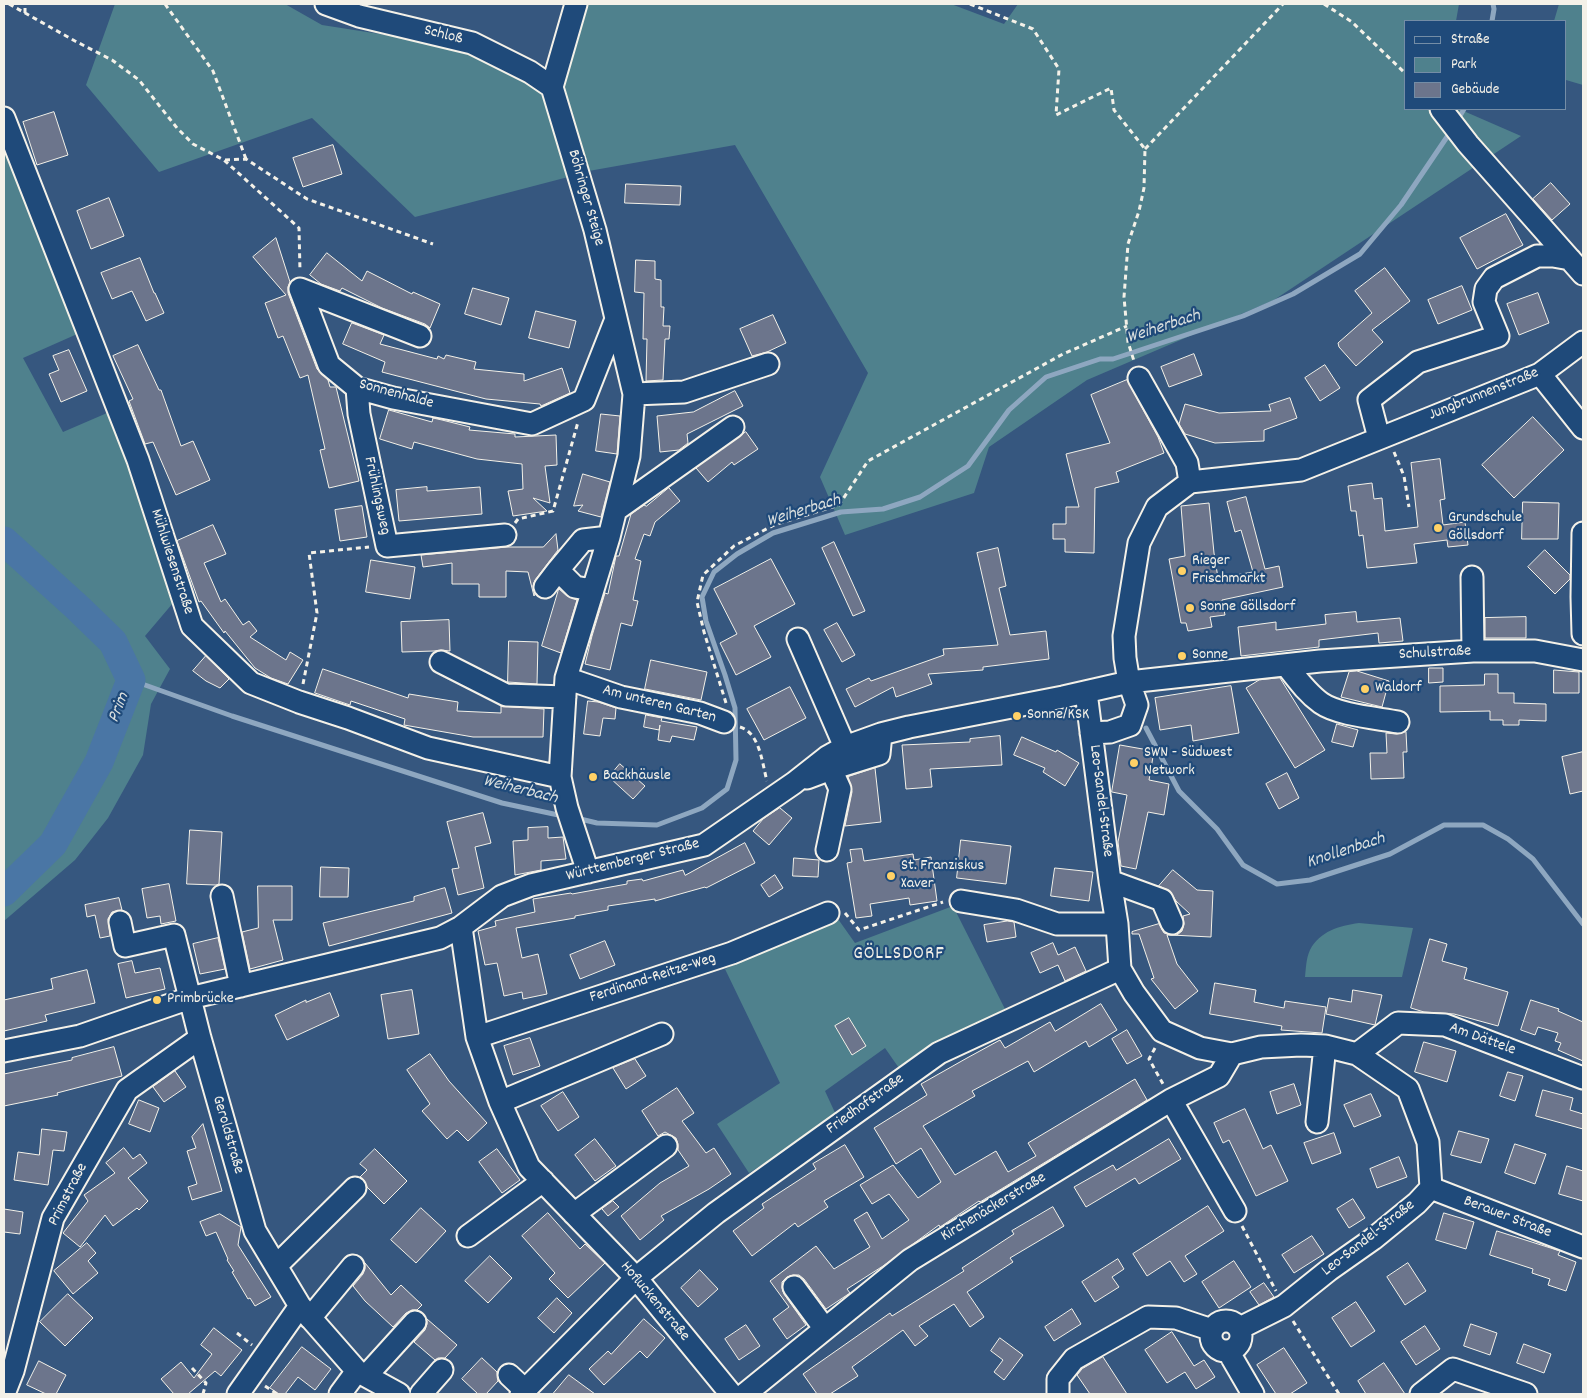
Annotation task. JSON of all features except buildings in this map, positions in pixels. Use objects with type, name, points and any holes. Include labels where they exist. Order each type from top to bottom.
[{"type":"street","name":"Schloß","points":[[326,4],[359,16],[472,43],[530,72],[552,87]]},
{"type":"street","points":[[552,87],[576,4]]},
{"type":"street","name":"Böhringer Steige","points":[[552,87],[596,230],[634,394],[629,456],[609,537],[565,688],[560,777],[576,839],[588,872]]},
{"type":"street","points":[[1442,110],[1468,144],[1577,267]]},
{"type":"street","name":"Mühlwiesenstraße","points":[[4,118],[138,460],[192,626],[251,683],[428,748],[560,777]]},
{"type":"street","points":[[1383,436],[1370,400],[1418,362],[1498,336],[1484,302],[1486,289],[1494,278],[1537,256],[1553,256],[1577,267]]},
{"type":"street","points":[[300,290],[420,336]]},
{"type":"street","name":"Sonnenhalde","points":[[300,290],[329,365],[357,388],[393,398],[532,424],[584,400]]},
{"type":"street","points":[[584,400],[616,319]]},
{"type":"street","name":"Jungbrunnenstraße","points":[[1190,482],[1301,470],[1540,374],[1583,342]]},
{"type":"street","points":[[634,394],[684,392],[768,364]]},
{"type":"street","points":[[1540,374],[1583,428]]},
{"type":"street","points":[[1091,733],[1110,732],[1130,725],[1137,705],[1129,682],[1124,636],[1139,543],[1157,507],[1190,482],[1187,463],[1139,378]]},
{"type":"street","name":"Frühlingsweg","points":[[357,388],[359,414],[387,546],[505,535]]},
{"type":"street","points":[[616,510],[733,427]]},
{"type":"street","points":[[1583,533],[1583,634]]},
{"type":"street","points":[[545,587],[583,540],[609,537]]},
{"type":"street","points":[[558,570],[575,587],[592,590]]},
{"type":"street","points":[[1472,577],[1473,651]]},
{"type":"street","points":[[798,639],[844,747]]},
{"type":"street","name":"Schulstraße","points":[[1129,682],[1320,661],[1473,651],[1535,651],[1583,660]]},
{"type":"street","points":[[441,662],[506,695],[565,688]]},
{"type":"street","points":[[1286,666],[1306,690],[1323,704],[1345,712],[1398,722]]},
{"type":"street","name":"Württemberger Straße","points":[[4,1051],[80,1036],[190,998],[440,938],[461,927],[502,896],[531,885],[704,844],[844,747],[881,734],[948,718],[1129,682]]},
{"type":"street","name":"Am unteren Garten","points":[[565,688],[700,713],[724,722]]},
{"type":"street","name":"Leo-Sandel-Straße","points":[[1086,692],[1117,924],[1120,969],[1134,993],[1162,1031],[1200,1048],[1232,1054],[1261,1047],[1301,1045],[1325,1046],[1357,1054],[1408,1089],[1428,1142],[1431,1188],[1417,1203],[1373,1239],[1329,1270],[1284,1306],[1240,1328]]},
{"type":"street","points":[[794,783],[878,754],[881,734]]},
{"type":"street","points":[[827,850],[840,789],[831,769]]},
{"type":"street","points":[[1110,881],[1162,900],[1172,923]]},
{"type":"street","points":[[222,896],[240,986]]},
{"type":"street","points":[[961,901],[1016,910],[1058,924],[1117,924]]},
{"type":"street","name":"Ferdinand-Reitze-Weg","points":[[477,1037],[732,952],[836,913]]},
{"type":"street","points":[[120,922],[125,946],[174,929],[190,998]]},
{"type":"street","name":"Hofluckenstraße","points":[[461,927],[477,1037],[500,1102],[529,1167],[636,1278],[731,1394]]},
{"type":"street","name":"Friedhofstraße","points":[[523,1392],[636,1278],[716,1213],[939,1053],[1120,969]]},
{"type":"street","name":"Geroldstraße","points":[[190,998],[254,1231],[305,1312],[362,1374],[399,1394]]},
{"type":"street","name":"Am Dättele","points":[[1357,1054],[1398,1023],[1446,1025],[1583,1078]]},
{"type":"street","points":[[500,1102],[662,1034]]},
{"type":"street","name":"Primstraße","points":[[4,1394],[13,1371],[53,1218],[127,1090],[200,1038]]},
{"type":"street","points":[[1317,1122],[1325,1046]]},
{"type":"street","name":"Kirchenäckerstraße","points":[[745,1394],[910,1260],[1171,1100],[1219,1076],[1232,1054]]},
{"type":"street","points":[[1171,1100],[1235,1211]]},
{"type":"street","points":[[574,1214],[666,1146]]},
{"type":"street","points":[[468,1236],[543,1181]]},
{"type":"street","points":[[276,1266],[355,1188]]},
{"type":"street","name":"Berauer Straße","points":[[1431,1188],[1583,1247]]},
{"type":"street","points":[[238,1394],[305,1312],[353,1266]]},
{"type":"street","points":[[794,1288],[825,1329]]},
{"type":"street","points":[[1058,1394],[1058,1379],[1074,1359],[1148,1317],[1176,1318],[1212,1330]]},
{"type":"street","points":[[1226,1320],[1233,1322],[1240,1328],[1242,1334],[1241,1342],[1236,1348],[1228,1352],[1214,1346],[1211,1340],[1212,1330],[1216,1324],[1226,1320]]},
{"type":"street","points":[[340,1394],[415,1322]]},
{"type":"street","points":[[1228,1352],[1253,1394]]},
{"type":"street","points":[[1421,1394],[1453,1369],[1526,1394]]},
{"type":"street","points":[[421,1394],[442,1370]]},
{"type":"street","points":[[509,1375],[523,1392]]},
{"type":"path","points":[[9,4],[112,60],[139,80],[177,128],[193,144],[224,160],[299,228],[300,290]]},
{"type":"path","points":[[25,4],[25,13]]},
{"type":"path","points":[[165,4],[213,72],[246,159]]},
{"type":"path","points":[[970,4],[1034,29],[1059,69],[1056,115],[1111,88],[1114,110],[1145,149],[1144,188],[1139,211],[1128,244],[1124,296],[1128,342]]},
{"type":"path","points":[[1145,149],[1283,4]]},
{"type":"path","points":[[1324,4],[1352,22],[1404,72]]},
{"type":"path","points":[[224,160],[246,159],[308,199],[432,244]]},
{"type":"path","points":[[724,722],[728,712],[697,602],[703,575],[734,546],[774,525],[839,505],[868,461],[1063,354],[1127,326]]},
{"type":"path","points":[[505,535],[518,519],[553,511],[584,400]]},
{"type":"path","points":[[1383,436],[1404,476],[1409,507]]},
{"type":"path","points":[[299,702],[317,613],[309,553],[387,546]]},
{"type":"path","points":[[746,729],[754,737],[772,798]]},
{"type":"path","points":[[836,913],[859,930],[940,902],[961,901]]},
{"type":"path","points":[[1162,1031],[1150,1060],[1171,1100]]},
{"type":"path","points":[[1235,1211],[1284,1306],[1339,1394]]},
{"type":"path","points":[[192,1368],[206,1383],[203,1394]]},
{"type":"green space","points":[[115,4],[285,4],[322,25],[470,48],[528,81],[541,94],[550,107],[572,176],[415,217],[312,118],[159,172],[86,85]]},
{"type":"green space","points":[[582,4],[951,4],[1004,24],[1018,4],[1459,4],[1456,20],[1404,20],[1404,110],[1461,110],[1521,136],[1274,300],[1087,380],[989,447],[974,493],[845,535],[820,477],[868,373],[735,145],[583,172],[563,97],[564,77]]},
{"type":"green space","points":[[1559,4],[1583,4],[1583,85],[1567,80],[1567,20],[1554,20]]},
{"type":"green space","points":[[4,131],[84,331],[23,358],[63,432],[114,410],[173,603],[145,636],[170,669],[151,704],[143,755],[108,818],[75,860],[4,921]]},
{"type":"green space","points":[[953,906],[1005,1009],[934,1045],[901,1071],[885,1048],[825,1091],[837,1117],[749,1173],[717,1124],[780,1083],[725,969],[838,919],[855,943]]},
{"type":"green space","points":[[1359,923],[1413,928],[1402,977],[1305,977],[1310,950],[1319,938],[1331,930]]},
{"type":"waterway","name":"Weiherbach","points":[[1492,20],[1493,4]]},
{"type":"waterway","name":"Weiherbach","points":[[1457,121],[1463,110]]},
{"type":"waterway","name":"Weiherbach","points":[[576,818],[597,823],[657,825],[702,808],[727,789],[736,760],[735,708],[706,621],[702,597],[714,572],[737,554],[773,533],[841,512],[883,509],[920,497],[968,466],[1009,410],[1046,377],[1100,359],[1113,359],[1243,316],[1293,294],[1360,254],[1401,205],[1451,131]]},
{"type":"waterway","name":"Prim","points":[[4,541],[113,642],[131,680],[99,762],[53,844],[4,892]]},
{"type":"waterway","name":"Weiherbach","points":[[131,680],[232,716],[502,803],[563,816]]},
{"type":"waterway","name":"Knollenbach","points":[[1146,728],[1179,791],[1217,829],[1243,865],[1277,884],[1310,880],[1390,854],[1444,825],[1483,825],[1508,839],[1533,859],[1583,924]]},
{"type":"place","name":"Grundschule Göllsdorf","points":[[1438,528]]},
{"type":"place","name":"Rieger Frischmarkt","points":[[1182,571]]},
{"type":"place","name":"Sonne Göllsdorf","points":[[1190,608]]},
{"type":"place","name":"Sonne","points":[[1182,656]]},
{"type":"place","name":"Waldorf","points":[[1365,689]]},
{"type":"place","name":"Sonne/KSK","points":[[1017,716]]},
{"type":"place","name":"SWN - Südwest Network","points":[[1134,763]]},
{"type":"place","name":"Backhäusle","points":[[593,777]]},
{"type":"place","name":"St. Franziskus Xaver","points":[[891,876]]},
{"type":"place","name":"Primbrücke","points":[[157,1000]]},
{"type":"district","name":"GÖLLSDORF","points":[[899,955]]}]
